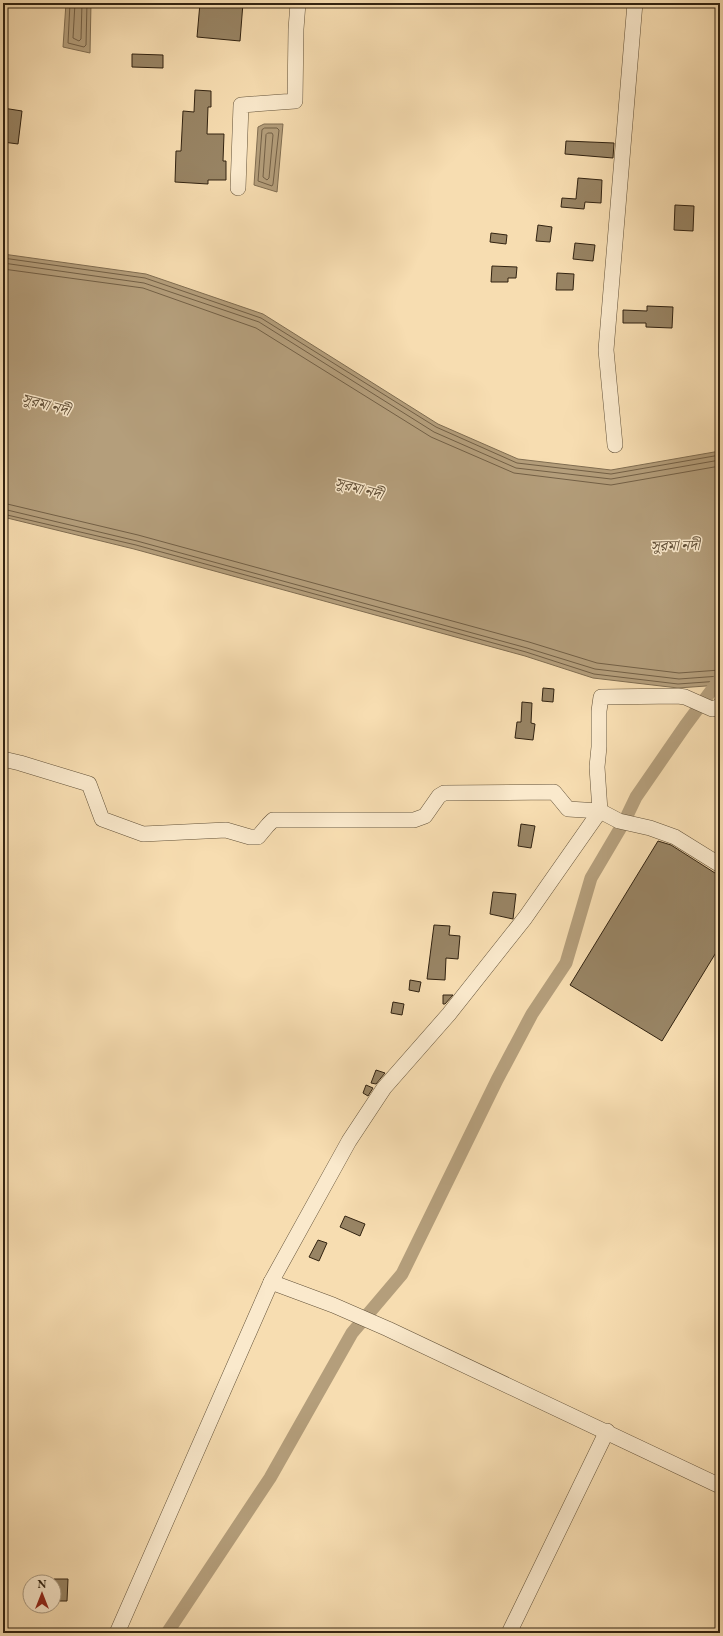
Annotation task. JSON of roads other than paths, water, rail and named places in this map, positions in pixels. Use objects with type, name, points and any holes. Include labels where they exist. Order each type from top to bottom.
[{"type":"street","points":[[238,188],[241,105],[295,101],[296,29],[298,3]]},
{"type":"street","points":[[615,446],[606,350],[635,3]]},
{"type":"street","points":[[117,1633],[271,1282],[349,1141],[384,1088],[449,1014],[525,918],[600,811],[597,767],[601,697],[685,697],[716,707]]},
{"type":"street","points":[[3,759],[88,784],[102,819],[143,834],[226,830],[250,838],[258,837],[274,820],[414,820],[425,816],[439,796],[444,793],[554,792],[568,809],[600,811],[619,821],[650,828],[675,837],[720,865]]},
{"type":"street","points":[[271,1282],[333,1305],[388,1329],[607,1431],[720,1486]]},
{"type":"street","points":[[509,1633],[607,1431]]},
{"type":"water","points":[[66,3],[91,3],[90,53],[63,47]]},
{"type":"water","points":[[264,124],[283,124],[277,192],[254,185],[258,127]]},
{"type":"water","name":"সুরমা নদী","points":[[3,254],[146,274],[263,314],[438,424],[518,459],[611,470],[720,451],[720,685],[678,688],[593,678],[525,656],[134,549],[3,517]]},
{"type":"waterway","points":[[167,1633],[270,1478],[352,1333],[402,1274],[497,1080],[532,1014],[566,963],[591,878],[624,822],[636,797],[685,726],[720,679]]}]
